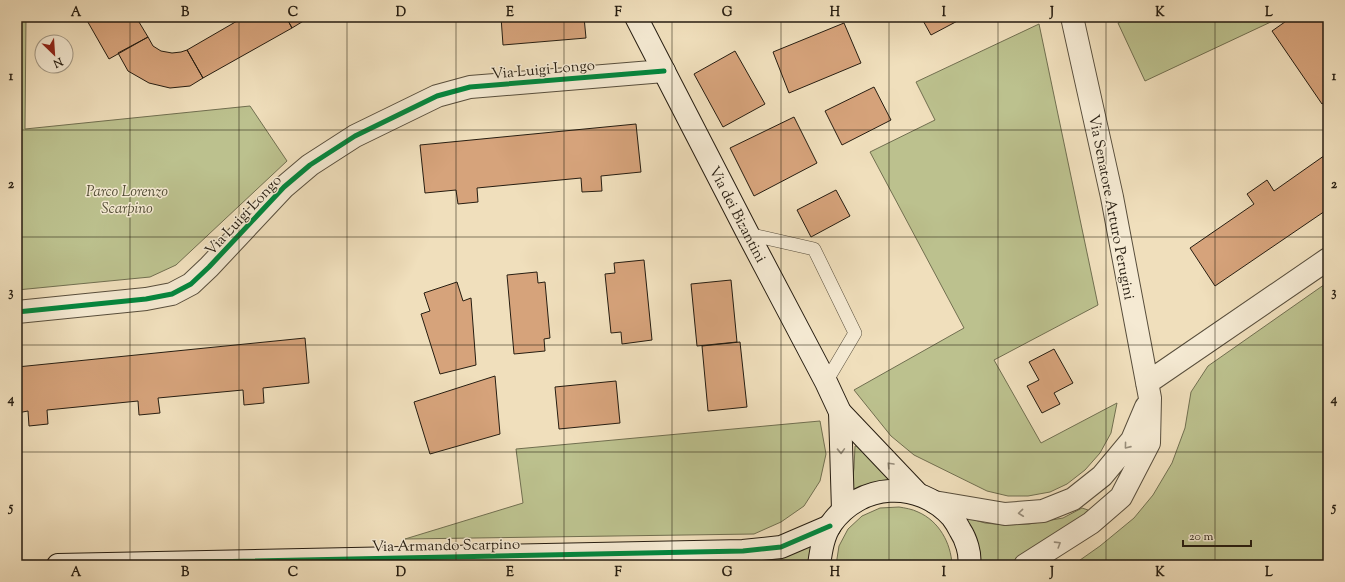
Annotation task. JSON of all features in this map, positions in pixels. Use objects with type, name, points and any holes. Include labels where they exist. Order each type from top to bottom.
[{"type":"street","name":"Via dei Bizantini","points":[[636,17],[826,382],[840,412],[926,497],[953,518],[965,538],[969,565]]},
{"type":"street","name":"Via Senatore Arturo Perugini","points":[[1025,565],[1091,523],[1121,497],[1150,443],[1149,391],[1112,197],[1072,17]]},
{"type":"street","name":"Via Luigi Longo","points":[[17,312],[146,299],[172,294],[191,284],[209,267],[284,187],[310,165],[355,136],[437,96],[470,87],[664,71]]},
{"type":"street","points":[[926,497],[1005,514],[1043,511],[1073,499],[1102,476],[1132,440],[1149,391],[1328,259]]},
{"type":"street","name":"Via dei Bizantini","points":[[836,518],[840,412]]},
{"type":"street","name":"Via Armando Scarpino","points":[[58,565],[743,551],[781,547],[836,518],[856,501],[870,494],[893,491],[926,497]]},
{"type":"street","points":[[819,565],[821,547],[836,518]]},
{"type":"lane","points":[[748,234],[814,249],[855,332],[826,382]]},
{"type":"green space","name":"Parco Lorenzo Scarpino","points":[[17,17],[26,17],[25,129],[250,106],[287,161],[176,265],[150,277],[17,290]]},
{"type":"green space","points":[[1131,17],[1274,17],[1275,20],[1145,81],[1118,23]]},
{"type":"green space","points":[[1039,24],[1098,305],[994,360],[1041,443],[1117,403],[1111,433],[1100,453],[1085,470],[1067,484],[1050,492],[1028,496],[1008,496],[987,491],[914,455],[891,436],[854,390],[964,328],[870,152],[935,120],[916,82]]},
{"type":"green space","points":[[1328,282],[1328,565],[1073,565],[1100,546],[1134,518],[1153,495],[1172,463],[1185,428],[1191,392],[1208,366]]},
{"type":"green space","points":[[820,421],[826,454],[820,481],[804,506],[781,522],[754,534],[405,539],[523,503],[516,449]]},
{"type":"green space","points":[[855,446],[858,446],[894,480],[883,481],[854,492],[851,491]]},
{"type":"green space","points":[[899,507],[918,512],[938,527],[949,549],[952,565],[836,565],[839,546],[848,529],[862,516],[880,508]]},
{"type":"green space","points":[[1082,508],[1088,510],[1085,514],[1012,565],[978,565],[961,516],[985,523],[1005,525],[1029,524],[1063,518]]},
{"type":"green space","points":[[810,543],[814,544],[811,565],[745,565],[779,558]]},
{"type":"building","points":[[85,17],[136,17],[148,37],[109,59]]},
{"type":"building","points":[[244,17],[286,17],[292,28],[203,78],[187,50]]},
{"type":"building","points":[[286,17],[310,17],[292,28]]},
{"type":"building","points":[[501,17],[584,17],[586,38],[503,45]]},
{"type":"building","points":[[921,17],[965,17],[931,35]]},
{"type":"building","points":[[1292,17],[1311,17],[1313,19],[1320,17],[1328,29],[1328,100],[1322,104],[1272,31]]},
{"type":"building","points":[[844,23],[861,63],[789,93],[773,52]]},
{"type":"building","points":[[148,37],[153,46],[161,51],[172,53],[187,50],[203,78],[190,86],[170,88],[149,83],[128,71],[118,53]]},
{"type":"building","points":[[735,51],[765,104],[723,127],[694,74]]},
{"type":"building","points":[[874,87],[891,120],[842,145],[825,111]]},
{"type":"building","points":[[794,117],[817,163],[754,196],[730,148]]},
{"type":"building","points":[[636,124],[641,172],[601,176],[602,191],[582,192],[581,178],[477,188],[478,202],[458,204],[456,190],[425,193],[420,145]]},
{"type":"building","points":[[1328,153],[1328,209],[1215,286],[1190,248],[1254,204],[1247,194],[1267,180],[1274,191]]},
{"type":"building","points":[[836,190],[850,216],[811,237],[797,210]]},
{"type":"building","points":[[644,260],[652,340],[622,344],[621,332],[611,333],[605,274],[615,273],[614,263]]},
{"type":"building","points":[[537,272],[538,283],[545,282],[550,338],[544,339],[545,351],[514,354],[507,275]]},
{"type":"building","points":[[731,280],[737,342],[697,346],[691,284]]},
{"type":"building","points":[[457,282],[463,301],[471,298],[476,365],[440,374],[421,314],[430,311],[424,293]]},
{"type":"building","points":[[305,338],[309,383],[263,388],[264,403],[244,405],[243,390],[158,398],[160,413],[139,415],[138,401],[47,410],[48,424],[29,426],[28,411],[17,413],[17,367]]},
{"type":"building","points":[[740,342],[747,407],[708,411],[702,346]]},
{"type":"building","points":[[1054,349],[1073,383],[1054,393],[1060,404],[1042,413],[1027,386],[1039,380],[1029,362]]},
{"type":"building","points":[[495,376],[500,434],[430,454],[414,402]]},
{"type":"building","points":[[616,381],[620,423],[559,429],[555,387]]},
{"type":"cycle path","points":[[17,312],[146,299],[172,294],[191,284],[209,267],[284,187],[310,165],[355,136],[437,96],[470,87],[664,71]]},
{"type":"cycle path","points":[[58,565],[743,551],[781,547],[830,526]]}]
